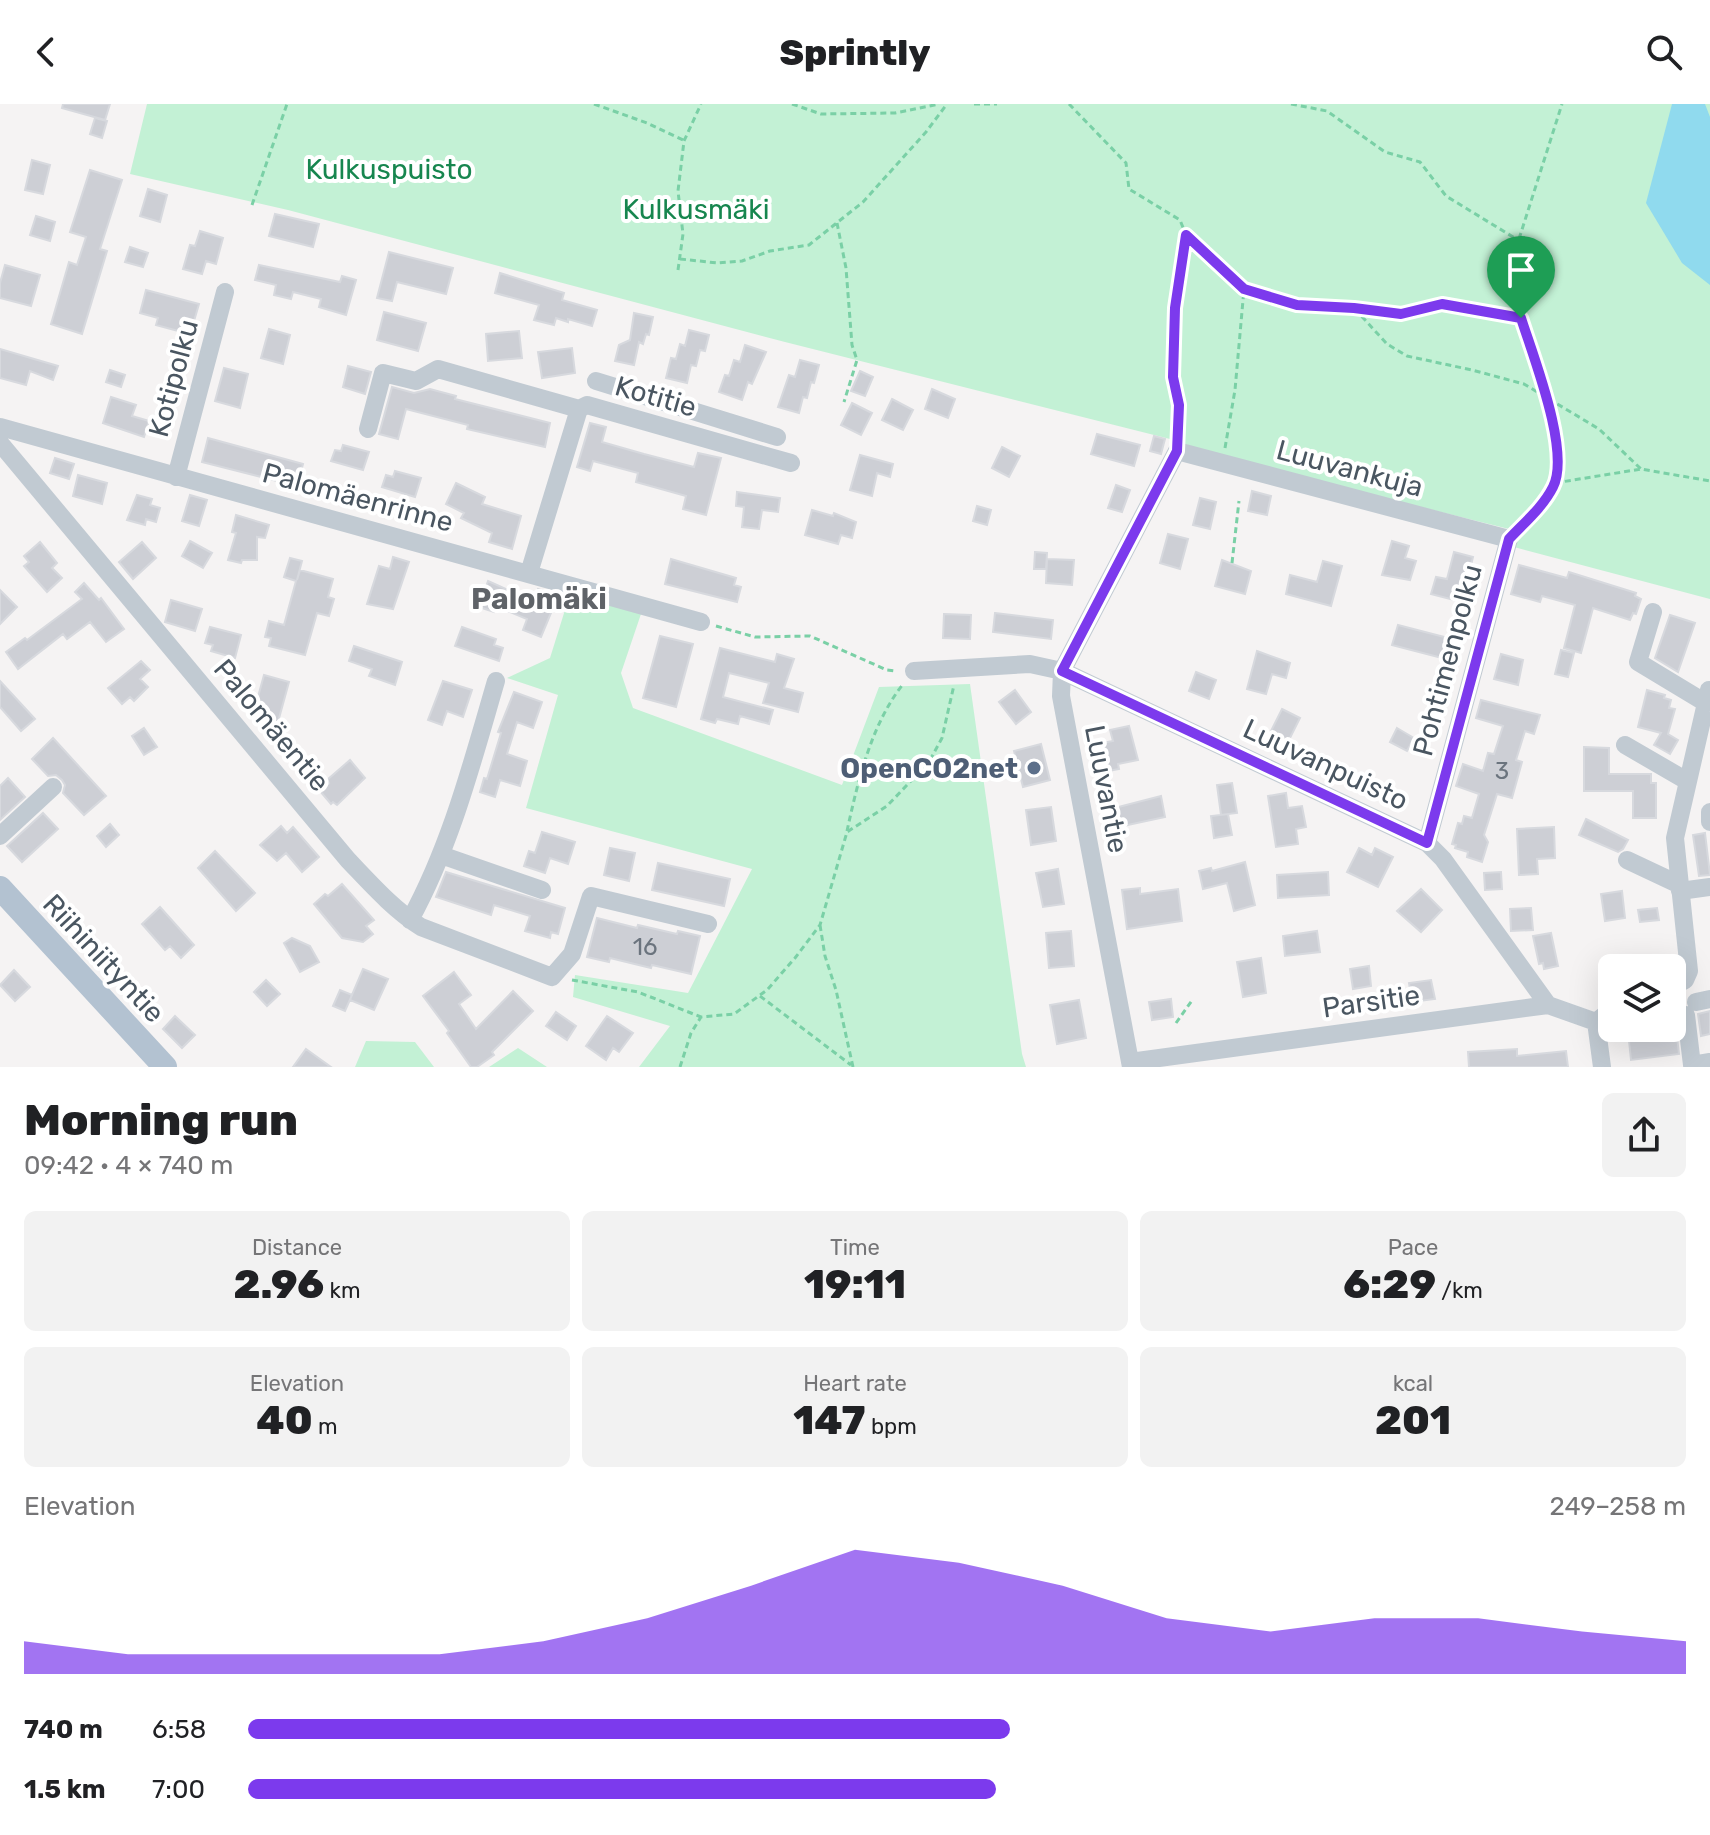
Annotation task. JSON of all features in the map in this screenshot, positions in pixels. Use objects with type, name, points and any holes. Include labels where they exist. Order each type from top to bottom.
[{"type":"main road","name":"Riihiniityntie","points":[[0,888],[165,1067]]},
{"type":"street","name":"Kotipolku","points":[[176,477],[225,292]]},
{"type":"street","points":[[368,429],[383,373],[416,381],[438,369],[579,409]]},
{"type":"street","points":[[596,381],[777,437]]},
{"type":"street","name":"Kotitie","points":[[529,573],[579,409],[587,405],[791,463]]},
{"type":"street","points":[[678,431],[685,408]]},
{"type":"street","name":"Palomäenrinne","points":[[0,427],[701,622]]},
{"type":"street","name":"Palomäentie","points":[[0,443],[348,860],[391,905],[421,927],[552,977]]},
{"type":"street","name":"Luuvankuja","points":[[1177,451],[1509,539]]},
{"type":"street","points":[[1062,671],[1177,451]]},
{"type":"street","name":"Pohtimenpolku","points":[[1427,843],[1509,539]]},
{"type":"street","points":[[1653,612],[1638,662],[1707,697],[1704,737],[1687,781],[1675,838],[1689,959],[1686,975]]},
{"type":"street","name":"Luuvanpuisto","points":[[914,671],[1030,664],[1062,671],[1427,843],[1443,859],[1548,1005]]},
{"type":"street","name":"Luuvantie","points":[[1062,671],[1061,696],[1131,1064]]},
{"type":"street","points":[[410,920],[460,806],[496,681]]},
{"type":"street","points":[[1625,745],[1687,781]]},
{"type":"street","points":[[0,836],[53,787]]},
{"type":"street","points":[[1710,812],[1710,822]]},
{"type":"street","points":[[441,855],[542,890]]},
{"type":"street","points":[[1627,860],[1679,888],[1710,887]]},
{"type":"street","points":[[552,977],[572,954],[591,896],[708,924]]},
{"type":"street","name":"Parsitie","points":[[1131,1064],[1548,1005],[1596,1022]]},
{"type":"street","points":[[1686,1015],[1692,1065],[1710,1062]]},
{"type":"street","points":[[1596,1022],[1602,1067]]},
{"type":"path","points":[[252,205],[287,104]]},
{"type":"path","points":[[594,104],[647,123],[684,141]]},
{"type":"path","points":[[678,270],[683,234],[678,191],[684,141],[698,117],[701,104]]},
{"type":"path","points":[[792,104],[821,114],[895,113],[939,104]]},
{"type":"path","points":[[680,259],[718,263],[742,261],[770,251],[809,245],[863,202],[947,104]]},
{"type":"path","points":[[974,104],[997,104]]},
{"type":"path","points":[[1069,104],[1126,163],[1129,189],[1180,220],[1186,235],[1244,289],[1297,305],[1401,314],[1442,304],[1521,318]]},
{"type":"path","points":[[1291,104],[1327,111],[1385,152],[1420,162],[1446,196],[1518,240]]},
{"type":"path","points":[[1509,539],[1544,501],[1555,483],[1558,444],[1512,285],[1511,264],[1562,104]]},
{"type":"path","points":[[837,223],[846,268],[852,345],[857,360],[844,402]]},
{"type":"path","points":[[1177,451],[1179,405],[1173,377],[1175,308],[1186,235]]},
{"type":"path","points":[[1222,463],[1230,426],[1244,289]]},
{"type":"path","points":[[1354,308],[1387,344],[1407,356],[1524,384],[1599,429],[1641,469]]},
{"type":"path","points":[[1555,483],[1641,469],[1710,481]]},
{"type":"path","points":[[1232,563],[1239,501]]},
{"type":"path","points":[[701,622],[755,637],[810,636],[887,670],[914,671]]},
{"type":"path","points":[[847,832],[887,806],[929,762],[942,738],[955,669]]},
{"type":"path","points":[[552,977],[638,992],[701,1017],[734,1014],[760,996],[820,925],[847,832],[858,779],[889,702],[914,671]]},
{"type":"path","points":[[820,925],[852,1066]]},
{"type":"path","points":[[760,996],[852,1066]]},
{"type":"path","points":[[1176,1023],[1193,999]]},
{"type":"path","points":[[680,1067],[691,1033],[701,1017]]},
{"type":"green space","points":[[147,104],[1710,104],[1710,599],[1514,547],[1517,531],[1232,460],[1170,439],[785,342],[288,210],[130,174]]},
{"type":"green space","points":[[570,594],[642,611],[621,673],[633,708],[842,785],[879,687],[970,684],[1026,1067],[639,1067],[670,1026],[573,997],[575,975],[688,993],[752,869],[526,808],[558,695],[507,678],[550,658]]},
{"type":"green space","points":[[366,1041],[415,1042],[434,1067],[355,1067]]},
{"type":"green space","points":[[518,1048],[547,1067],[489,1067]]},
{"type":"water","points":[[1672,104],[1705,104],[1710,117],[1710,285],[1682,263],[1646,203]]},
{"type":"building","points":[[63,104],[110,104],[105,120],[62,108]]},
{"type":"building","points":[[95,118],[107,121],[102,138],[90,134]]},
{"type":"building","points":[[32,160],[50,165],[43,194],[25,190]]},
{"type":"building","points":[[90,170],[122,180],[100,249],[107,251],[82,334],[51,324],[69,262],[77,265],[86,237],[70,232]]},
{"type":"building","points":[[148,189],[167,195],[160,222],[140,216]]},
{"type":"building","points":[[275,214],[319,224],[313,247],[269,236]]},
{"type":"building","points":[[36,216],[55,222],[50,241],[30,235]]},
{"type":"building","points":[[200,231],[223,238],[216,264],[206,261],[202,274],[183,269],[190,245],[195,246]]},
{"type":"building","points":[[130,247],[148,253],[143,267],[125,262]]},
{"type":"building","points":[[389,252],[453,268],[446,294],[397,282],[392,301],[377,298]]},
{"type":"building","points":[[5,265],[40,275],[31,306],[0,298]]},
{"type":"building","points":[[259,265],[340,282],[342,276],[356,280],[346,315],[319,307],[321,299],[293,292],[291,299],[274,295],[276,285],[255,280]]},
{"type":"building","points":[[500,273],[564,293],[562,300],[597,310],[592,326],[568,319],[568,322],[556,318],[554,325],[534,320],[539,305],[495,293]]},
{"type":"building","points":[[146,290],[199,304],[192,328],[184,325],[182,332],[156,325],[158,318],[140,313]]},
{"type":"building","points":[[384,312],[426,323],[418,351],[377,340]]},
{"type":"building","points":[[634,313],[653,317],[649,335],[646,334],[643,344],[639,342],[634,365],[615,361],[619,345],[630,340]]},
{"type":"building","points":[[269,329],[290,335],[283,364],[261,358]]},
{"type":"building","points":[[689,330],[709,335],[705,351],[700,350],[696,366],[691,365],[687,383],[666,378],[671,358],[676,359],[680,344],[685,346]]},
{"type":"building","points":[[519,331],[522,358],[488,361],[486,334]]},
{"type":"building","points":[[745,345],[766,352],[752,384],[748,382],[742,400],[719,392],[734,360],[740,362]]},
{"type":"building","points":[[572,348],[575,373],[542,378],[538,352]]},
{"type":"building","points":[[0,349],[58,366],[53,380],[30,371],[26,385],[0,378]]},
{"type":"building","points":[[800,360],[819,365],[807,398],[803,397],[799,413],[778,407],[789,375],[795,377]]},
{"type":"building","points":[[348,366],[371,372],[365,394],[343,387]]},
{"type":"building","points":[[224,368],[248,374],[240,408],[215,401]]},
{"type":"building","points":[[110,370],[125,375],[121,387],[106,382]]},
{"type":"building","points":[[860,371],[873,377],[865,396],[851,391]]},
{"type":"building","points":[[392,387],[414,393],[430,389],[456,396],[455,399],[550,423],[545,447],[467,429],[468,425],[406,409],[398,439],[379,434]]},
{"type":"building","points":[[932,389],[955,399],[948,418],[925,409]]},
{"type":"building","points":[[111,397],[136,405],[132,416],[149,421],[144,437],[103,423]]},
{"type":"building","points":[[892,399],[913,410],[903,430],[882,420]]},
{"type":"building","points":[[852,403],[872,413],[861,435],[841,425]]},
{"type":"building","points":[[590,423],[606,427],[602,442],[644,454],[694,467],[698,453],[721,458],[706,515],[683,509],[686,496],[636,482],[638,473],[593,461],[590,471],[577,467]]},
{"type":"building","points":[[1097,434],[1140,445],[1134,466],[1091,454]]},
{"type":"building","points":[[1154,436],[1165,439],[1161,454],[1150,451]]},
{"type":"building","points":[[208,438],[303,464],[297,486],[202,462]]},
{"type":"building","points":[[343,445],[369,452],[363,470],[331,461],[335,450],[341,451]]},
{"type":"building","points":[[1002,447],[1020,456],[1009,477],[992,468]]},
{"type":"building","points":[[860,455],[893,464],[890,477],[877,473],[872,496],[850,490]]},
{"type":"building","points":[[55,458],[74,464],[69,479],[50,473]]},
{"type":"building","points":[[395,471],[421,478],[415,497],[382,487],[386,475],[393,477]]},
{"type":"building","points":[[78,475],[107,483],[102,504],[73,496]]},
{"type":"building","points":[[456,483],[485,497],[482,504],[521,516],[512,549],[489,542],[492,533],[461,518],[464,513],[446,504]]},
{"type":"building","points":[[1116,485],[1130,490],[1122,512],[1108,508]]},
{"type":"building","points":[[1252,491],[1271,496],[1267,515],[1248,511]]},
{"type":"building","points":[[737,492],[780,498],[778,512],[762,510],[759,529],[742,527],[744,507],[736,506]]},
{"type":"building","points":[[137,495],[152,499],[150,505],[160,508],[156,522],[146,519],[145,525],[127,520]]},
{"type":"building","points":[[190,495],[207,500],[199,526],[182,521]]},
{"type":"building","points":[[1200,498],[1216,502],[1210,529],[1193,525]]},
{"type":"building","points":[[977,506],[991,510],[987,525],[973,521]]},
{"type":"building","points":[[812,510],[833,516],[834,513],[856,522],[852,538],[841,535],[838,544],[805,535]]},
{"type":"building","points":[[236,515],[269,525],[265,538],[257,537],[257,560],[242,560],[241,563],[228,560],[236,533],[232,532]]},
{"type":"building","points":[[1168,534],[1188,539],[1180,569],[1160,563]]},
{"type":"building","points":[[190,541],[212,553],[203,568],[182,556]]},
{"type":"building","points":[[1392,541],[1409,546],[1405,558],[1416,561],[1410,580],[1382,575]]},
{"type":"building","points":[[40,542],[57,563],[52,568],[62,578],[47,592],[24,566],[29,562],[24,556]]},
{"type":"building","points":[[142,542],[156,558],[133,579],[119,562]]},
{"type":"building","points":[[1035,552],[1047,553],[1046,569],[1034,569]]},
{"type":"building","points":[[1454,552],[1473,557],[1466,586],[1470,587],[1466,603],[1431,594],[1436,577],[1447,579]]},
{"type":"building","points":[[393,557],[409,562],[393,609],[367,604],[379,566],[390,569]]},
{"type":"building","points":[[290,558],[302,561],[297,580],[300,570],[333,579],[328,597],[334,599],[329,616],[317,613],[305,655],[269,646],[271,638],[265,637],[269,621],[284,625],[296,581],[284,577]]},
{"type":"building","points":[[671,559],[736,578],[734,585],[741,587],[737,602],[665,584]]},
{"type":"building","points":[[1047,559],[1074,560],[1072,585],[1046,583]]},
{"type":"building","points":[[1222,560],[1251,571],[1245,594],[1215,586]]},
{"type":"building","points":[[1323,561],[1342,566],[1331,606],[1286,594],[1290,575],[1317,582]]},
{"type":"building","points":[[1519,565],[1567,578],[1569,572],[1636,593],[1635,596],[1641,599],[1636,614],[1633,613],[1630,620],[1593,608],[1581,653],[1564,648],[1575,605],[1542,596],[1540,602],[1511,594]]},
{"type":"building","points":[[488,581],[533,601],[538,589],[558,596],[541,637],[523,630],[527,619],[495,606],[494,612],[479,607]]},
{"type":"building","points":[[84,583],[99,600],[101,598],[124,629],[106,642],[90,622],[67,639],[63,634],[18,669],[6,652],[82,599],[75,592]]},
{"type":"building","points":[[0,590],[17,607],[0,624]]},
{"type":"building","points":[[171,600],[202,609],[195,631],[165,622]]},
{"type":"building","points":[[995,613],[1053,620],[1051,639],[993,632]]},
{"type":"building","points":[[944,614],[971,615],[970,639],[943,638]]},
{"type":"building","points":[[1670,615],[1695,623],[1678,672],[1655,658]]},
{"type":"building","points":[[1398,625],[1452,639],[1446,659],[1392,645]]},
{"type":"building","points":[[210,627],[241,635],[235,658],[211,651],[213,645],[205,643]]},
{"type":"building","points":[[462,627],[496,639],[494,645],[503,648],[499,661],[455,646]]},
{"type":"building","points":[[660,636],[693,644],[676,707],[643,698]]},
{"type":"building","points":[[354,646],[402,662],[395,685],[369,676],[372,669],[349,661]]},
{"type":"building","points":[[720,648],[775,662],[777,654],[794,659],[784,688],[803,693],[798,712],[763,703],[769,683],[729,673],[723,697],[773,710],[769,724],[740,716],[738,724],[701,719]]},
{"type":"building","points":[[1561,650],[1574,653],[1568,677],[1555,674]]},
{"type":"building","points":[[1257,651],[1290,663],[1286,678],[1272,674],[1266,694],[1247,689]]},
{"type":"building","points":[[1501,654],[1523,660],[1518,685],[1494,679]]},
{"type":"building","points":[[141,661],[150,670],[140,679],[148,687],[134,701],[130,697],[122,704],[108,688]]},
{"type":"building","points":[[1196,672],[1216,680],[1209,699],[1189,691]]},
{"type":"building","points":[[264,675],[289,682],[278,722],[253,715]]},
{"type":"building","points":[[0,681],[35,719],[21,731],[0,707]]},
{"type":"building","points":[[443,681],[472,690],[463,717],[447,711],[442,725],[428,720]]},
{"type":"building","points":[[1015,690],[1031,712],[1016,724],[999,702]]},
{"type":"building","points":[[1647,690],[1665,695],[1664,698],[1671,700],[1669,708],[1675,709],[1668,734],[1678,740],[1670,754],[1654,745],[1661,733],[1638,727]]},
{"type":"building","points":[[514,692],[542,702],[533,728],[517,722],[507,754],[527,761],[520,786],[500,780],[495,797],[480,792],[484,778],[487,779],[501,733],[498,732]]},
{"type":"building","points":[[1481,700],[1540,715],[1534,734],[1525,731],[1516,760],[1522,762],[1512,798],[1497,794],[1484,835],[1488,842],[1482,862],[1467,857],[1468,852],[1452,844],[1458,823],[1462,824],[1464,816],[1472,818],[1479,794],[1456,786],[1463,764],[1483,771],[1488,753],[1494,754],[1503,726],[1476,718]]},
{"type":"building","points":[[1282,709],[1300,718],[1288,742],[1270,733]]},
{"type":"building","points":[[1129,726],[1138,760],[1118,764],[1119,769],[1103,772],[1097,744],[1113,741],[1110,730]]},
{"type":"building","points":[[144,728],[157,747],[144,755],[132,736]]},
{"type":"building","points":[[1397,728],[1414,738],[1407,751],[1390,742]]},
{"type":"building","points":[[53,738],[106,796],[84,815],[63,793],[65,785],[62,780],[56,775],[48,776],[32,759]]},
{"type":"building","points":[[1041,744],[1050,780],[1023,787],[1014,751]]},
{"type":"building","points":[[1584,747],[1609,748],[1609,774],[1651,774],[1651,783],[1656,783],[1656,818],[1633,818],[1633,791],[1584,791]]},
{"type":"building","points":[[350,760],[365,778],[337,805],[331,804],[320,791],[329,783],[327,780]]},
{"type":"building","points":[[8,778],[25,797],[0,820],[0,786]]},
{"type":"building","points":[[1232,783],[1237,813],[1221,815],[1217,785]]},
{"type":"building","points":[[1286,793],[1288,808],[1302,806],[1306,827],[1296,829],[1298,844],[1276,847],[1268,796]]},
{"type":"building","points":[[1161,796],[1165,817],[1123,826],[1124,830],[1108,834],[1103,811]]},
{"type":"building","points":[[1051,807],[1056,841],[1031,845],[1026,810]]},
{"type":"building","points":[[43,813],[58,829],[22,862],[7,846]]},
{"type":"building","points":[[1228,814],[1232,835],[1214,838],[1211,816]]},
{"type":"building","points":[[1586,819],[1628,840],[1623,849],[1618,852],[1579,835]]},
{"type":"building","points":[[110,824],[119,835],[106,847],[97,836]]},
{"type":"building","points":[[281,826],[287,833],[293,827],[319,857],[302,872],[286,853],[277,861],[260,845]]},
{"type":"building","points":[[1554,827],[1555,858],[1537,859],[1538,874],[1519,875],[1517,829]]},
{"type":"building","points":[[542,832],[575,842],[568,864],[550,858],[545,873],[524,866],[529,851],[535,853]]},
{"type":"building","points":[[1705,833],[1710,875],[1699,876],[1693,835]]},
{"type":"building","points":[[610,848],[635,853],[629,881],[604,875]]},
{"type":"building","points":[[1359,848],[1372,855],[1375,848],[1393,857],[1378,887],[1347,872]]},
{"type":"building","points":[[215,851],[255,893],[236,911],[198,868]]},
{"type":"building","points":[[1245,862],[1255,905],[1234,911],[1227,883],[1203,889],[1199,871],[1211,868],[1212,871]]},
{"type":"building","points":[[658,863],[730,879],[724,906],[652,890]]},
{"type":"building","points":[[1058,869],[1064,904],[1043,907],[1036,873]]},
{"type":"building","points":[[446,872],[565,908],[558,934],[551,932],[550,938],[525,931],[530,916],[494,905],[491,915],[436,897]]},
{"type":"building","points":[[1328,872],[1329,895],[1278,898],[1277,875]]},
{"type":"building","points":[[1501,872],[1502,889],[1485,890],[1484,873]]},
{"type":"building","points":[[342,884],[374,920],[366,926],[373,934],[363,942],[342,938],[314,904]]},
{"type":"building","points":[[1140,888],[1140,894],[1178,889],[1182,921],[1127,929],[1122,890]]},
{"type":"building","points":[[1421,889],[1442,910],[1421,932],[1397,911]]},
{"type":"building","points":[[1622,891],[1625,918],[1605,921],[1601,894]]},
{"type":"building","points":[[160,907],[194,945],[181,958],[170,946],[165,950],[142,924]]},
{"type":"building","points":[[1531,908],[1533,930],[1511,931],[1510,909]]},
{"type":"building","points":[[1657,908],[1659,920],[1640,922],[1638,910]]},
{"type":"building","points":[[597,918],[637,928],[638,925],[700,936],[691,974],[610,958],[609,962],[587,957]]},
{"type":"building","points":[[1071,931],[1074,966],[1049,968],[1046,933]]},
{"type":"building","points":[[1317,931],[1320,952],[1285,956],[1283,936]]},
{"type":"building","points":[[1551,933],[1558,966],[1544,969],[1543,963],[1539,964],[1533,936]]},
{"type":"building","points":[[292,938],[310,946],[319,962],[300,972],[284,943]]},
{"type":"building","points":[[1261,958],[1266,993],[1243,997],[1237,962]]},
{"type":"building","points":[[1369,966],[1371,986],[1353,989],[1350,969]]},
{"type":"building","points":[[363,969],[388,979],[374,1010],[350,1000]]},
{"type":"building","points":[[14,970],[30,987],[15,1001],[0,985]]},
{"type":"building","points":[[454,972],[471,995],[459,1004],[476,1029],[513,991],[533,1011],[492,1052],[494,1055],[477,1067],[471,1067],[423,996]]},
{"type":"building","points":[[266,980],[280,994],[267,1006],[254,992]]},
{"type":"building","points":[[1431,980],[1435,999],[1412,1002],[1409,983]]},
{"type":"building","points":[[340,990],[352,995],[345,1011],[333,1006]]},
{"type":"building","points":[[1171,999],[1173,1017],[1152,1020],[1149,1002]]},
{"type":"building","points":[[1079,1000],[1086,1038],[1057,1044],[1050,1005]]},
{"type":"building","points":[[1710,1011],[1710,1034],[1701,1036],[1698,1014]]},
{"type":"building","points":[[556,1012],[576,1026],[567,1040],[546,1026]]},
{"type":"building","points":[[175,1016],[195,1035],[182,1048],[163,1029]]},
{"type":"building","points":[[607,1016],[633,1033],[619,1052],[613,1048],[606,1060],[586,1046]]},
{"type":"building","points":[[1629,1042],[1678,1042],[1679,1054],[1631,1060]]},
{"type":"building","points":[[306,1049],[331,1067],[293,1067]]},
{"type":"building","points":[[1517,1049],[1517,1056],[1566,1051],[1568,1067],[1469,1067],[1468,1052]]},
{"type":"place","name":"OpenCO2net","points":[[1034,768]]},
{"type":"district","name":"Palomäki","points":[[539,599]]},
{"type":"route","points":[[1186,235],[1244,289],[1297,305],[1401,314],[1442,304],[1521,318],[1558,444],[1555,483],[1544,501],[1509,539],[1427,843],[1062,671],[1177,451],[1179,405],[1173,377],[1175,308],[1186,235]]},
{"type":"park label","name":"Kulkuspuisto","points":[[389,169]]},
{"type":"park label","name":"Kulkusmäki","points":[[696,209]]}]
